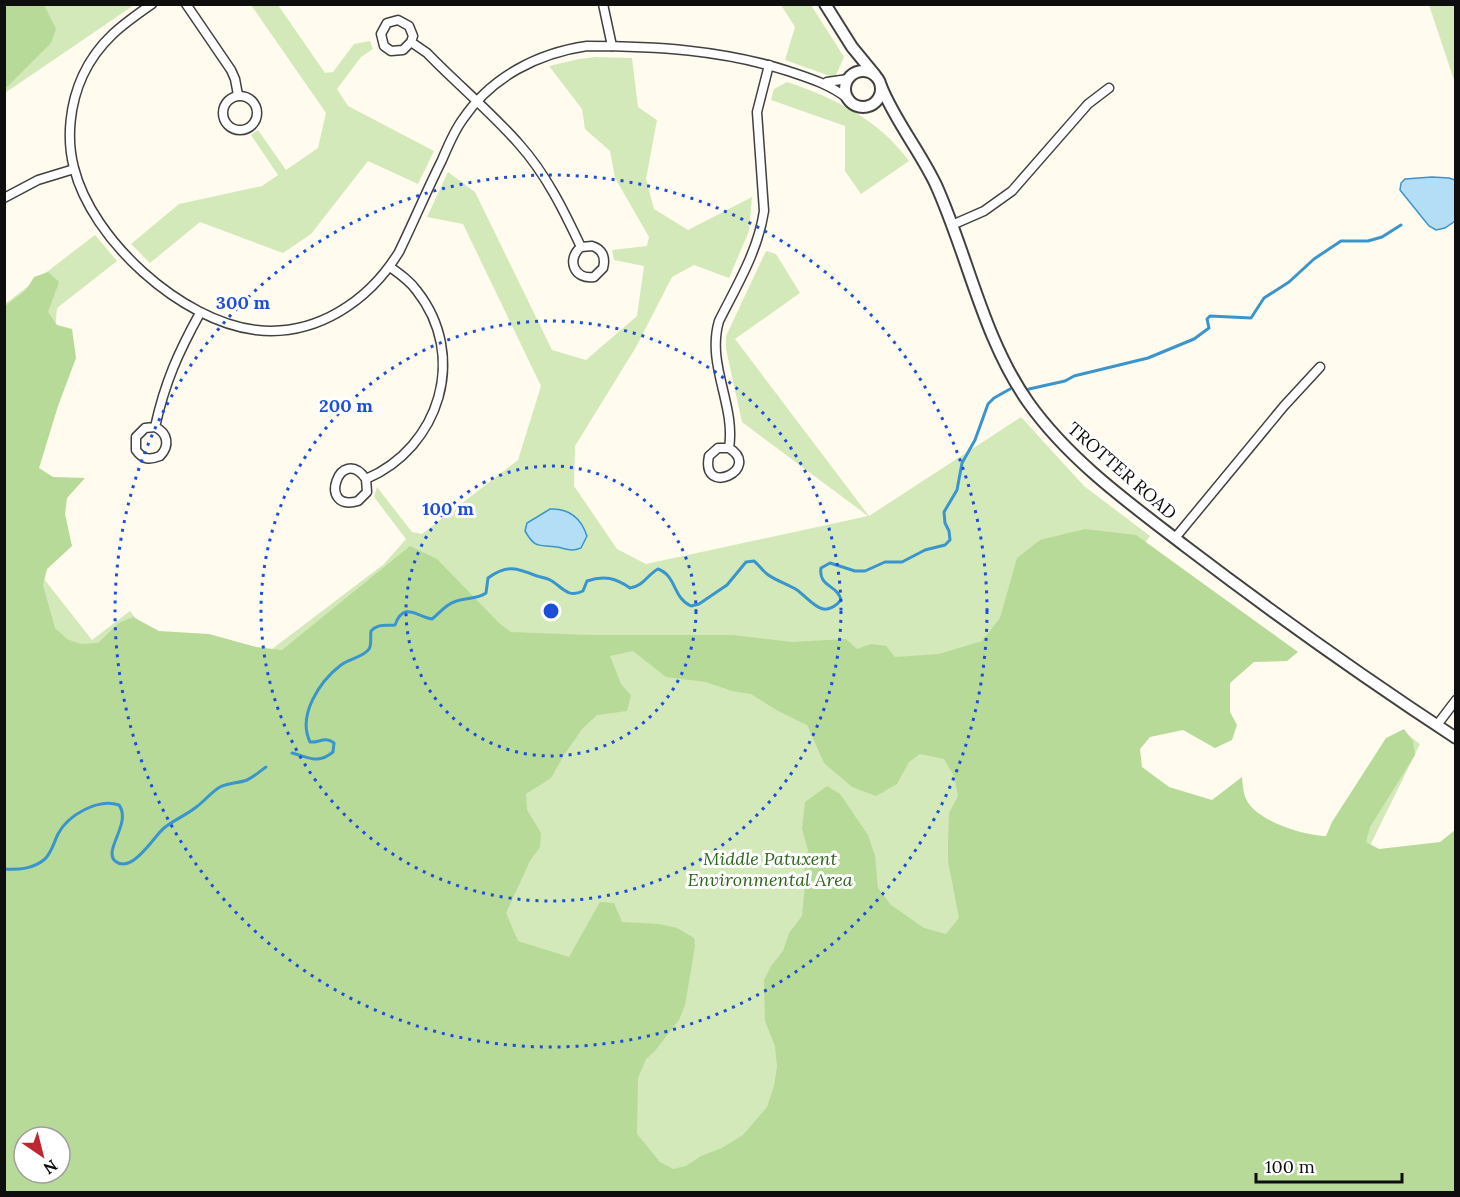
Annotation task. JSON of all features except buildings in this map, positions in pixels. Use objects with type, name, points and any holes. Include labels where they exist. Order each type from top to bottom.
[{"type":"street","points":[[152,4],[123,23],[103,44],[82,75],[72,111],[70,149],[74,169],[96,214],[126,255],[159,285],[200,313],[238,327],[256,330],[309,325],[335,314],[370,290],[390,267],[399,252],[463,119],[476,102],[503,79],[535,60],[571,49],[612,46],[697,51],[743,58],[820,82],[836,89],[855,106],[885,113],[897,120]]},
{"type":"street","points":[[186,4],[231,70],[238,95]]},
{"type":"street","points":[[603,4],[612,46]]},
{"type":"street","name":"TROTTER ROAD","points":[[825,4],[852,47],[878,81],[889,106],[935,183],[994,339],[1017,386],[1029,404],[1082,462],[1141,513],[1234,583],[1455,738]]},
{"type":"street","points":[[411,42],[427,53],[514,138],[537,167],[560,204],[581,247]]},
{"type":"street","points":[[847,98],[845,88],[854,65],[852,47]]},
{"type":"street","points":[[729,448],[731,426],[714,344],[719,321],[752,255],[764,211],[757,112],[769,65]]},
{"type":"street","points":[[820,82],[833,83],[863,71],[878,81],[879,98],[866,107]]},
{"type":"street","points":[[952,225],[984,211],[1012,192],[1088,104],[1109,88]]},
{"type":"street","points":[[238,95],[251,99],[258,111],[256,122],[243,130],[230,127],[223,114],[228,100],[238,95]]},
{"type":"street","points":[[4,198],[38,180],[74,169]]},
{"type":"street","points":[[366,478],[388,468],[401,458],[424,432],[438,399],[442,380],[441,341],[435,322],[417,290],[390,267]]},
{"type":"street","points":[[155,427],[160,403],[176,357],[200,313]]},
{"type":"street","points":[[1175,538],[1262,432],[1320,367]]},
{"type":"street","points":[[352,469],[366,478],[367,492],[358,501],[346,502],[338,496],[335,490],[335,480],[343,472],[352,469]]},
{"type":"street","points":[[1437,725],[1455,700]]},
{"type":"green space","points":[[5,4],[134,5],[5,93]]},
{"type":"green space","points":[[5,4],[44,5],[56,29],[51,43],[5,89]]},
{"type":"green space","points":[[251,5],[278,5],[325,73],[333,72],[354,44],[370,41],[373,49],[361,57],[337,89],[348,106],[434,151],[418,184],[368,161],[311,234],[283,253],[200,222],[150,263],[131,244],[179,204],[262,186],[278,175],[251,135],[258,130],[286,170],[318,148],[326,113]]},
{"type":"green space","points":[[781,5],[811,5],[844,57],[836,75],[830,76],[785,60],[795,27]]},
{"type":"green space","points":[[1429,5],[1455,5],[1455,83]]},
{"type":"green space","name":"Middle Patuxent Environmental Area","points":[[595,57],[632,58],[638,107],[657,120],[646,179],[654,209],[688,230],[752,197],[749,231],[729,278],[694,265],[672,277],[636,347],[575,446],[574,486],[617,549],[646,564],[868,516],[742,422],[726,349],[726,336],[766,251],[776,254],[800,293],[735,339],[869,516],[1021,417],[1084,486],[1150,536],[1039,688],[1122,784],[1343,854],[1402,730],[1420,744],[1362,862],[1455,1192],[5,1192],[4,528],[92,640],[130,611],[190,689],[226,684],[384,564],[406,539],[374,497],[377,487],[412,532],[422,534],[518,460],[541,386],[463,224],[427,217],[448,172],[475,192],[552,350],[586,360],[637,316],[644,266],[614,260],[612,250],[647,246],[649,237],[615,178],[610,151],[585,129],[582,109],[549,66]]},
{"type":"green space","points":[[787,82],[822,95],[855,112],[884,134],[909,161],[861,194],[845,171],[845,126],[771,100],[774,89]]},
{"type":"green space","points":[[95,235],[117,261],[57,308],[49,399],[5,450],[5,304]]},
{"type":"green space","name":"Middle Patuxent Environmental Area","points":[[48,272],[59,282],[48,312],[57,325],[72,329],[76,358],[39,468],[53,477],[85,478],[67,498],[65,514],[72,546],[47,569],[43,585],[55,628],[67,639],[81,644],[98,643],[119,623],[133,617],[159,631],[209,634],[256,647],[282,650],[410,546],[437,559],[500,624],[511,632],[589,635],[733,635],[792,642],[846,639],[857,649],[871,644],[886,646],[895,657],[939,654],[982,641],[1000,618],[1017,558],[1040,540],[1085,529],[1136,535],[1298,652],[1287,661],[1254,662],[1230,683],[1230,712],[1237,725],[1232,740],[1215,748],[1183,730],[1150,737],[1140,749],[1142,767],[1169,787],[1212,800],[1242,777],[1247,801],[1255,811],[1284,827],[1326,836],[1332,822],[1386,738],[1404,729],[1413,741],[1415,755],[1370,827],[1366,842],[1379,849],[1440,842],[1455,830],[1455,1192],[5,1192],[4,307],[26,290],[34,277]],"holes":[[[633,651],[666,677],[706,682],[732,691],[751,694],[807,725],[824,763],[852,787],[876,796],[897,784],[909,762],[920,754],[944,759],[954,776],[958,796],[949,813],[948,861],[959,918],[946,934],[924,928],[891,905],[878,888],[875,856],[868,835],[840,794],[827,786],[805,802],[802,829],[808,850],[804,872],[802,916],[789,933],[783,951],[771,966],[764,980],[765,1021],[775,1046],[777,1067],[767,1107],[743,1135],[686,1166],[673,1169],[660,1162],[637,1134],[638,1078],[646,1059],[679,1020],[685,1005],[695,946],[694,938],[677,928],[659,924],[622,922],[614,903],[600,902],[569,957],[518,941],[506,913],[530,861],[540,847],[541,833],[527,810],[526,794],[551,778],[582,729],[597,715],[627,711],[631,695],[621,684],[610,656]]]},
{"type":"water","points":[[1432,177],[1455,180],[1455,221],[1445,228],[1436,230],[1429,226],[1400,190],[1401,183],[1405,179]]},
{"type":"water","points":[[550,509],[563,510],[578,519],[587,536],[581,548],[572,550],[538,545],[532,541],[525,531],[527,523]]},
{"type":"waterway","points":[[1029,389],[1148,358],[1194,339],[1209,328],[1207,319],[1210,316],[1251,318],[1264,298],[1289,282],[1314,259],[1341,241],[1368,241],[1382,237],[1401,225]]},
{"type":"waterway","points":[[292,753],[317,759],[333,752],[334,743],[331,741],[310,742],[306,721],[309,710],[325,680],[344,663],[364,654],[369,649],[371,631],[374,628],[382,625],[395,625],[406,612],[432,619],[451,603],[486,593],[488,578],[507,569],[518,569],[547,579],[573,594],[583,591],[587,581],[599,578],[615,580],[630,588],[635,587],[658,569],[668,576],[680,597],[691,606],[699,604],[727,585],[746,562],[754,561],[767,574],[797,590],[818,607],[829,609],[835,606],[841,600],[836,591],[822,579],[821,568],[830,563],[855,571],[865,571],[885,562],[902,562],[925,550],[945,545],[950,540],[944,512],[957,490],[962,463],[975,440],[988,404],[1010,389]]},
{"type":"waterway","points":[[4,869],[36,865],[45,859],[58,834],[69,820],[93,806],[111,803],[119,805],[122,812],[112,856],[115,861],[122,864],[128,863],[142,853],[164,828],[198,806],[217,789],[247,780],[266,767]]}]
